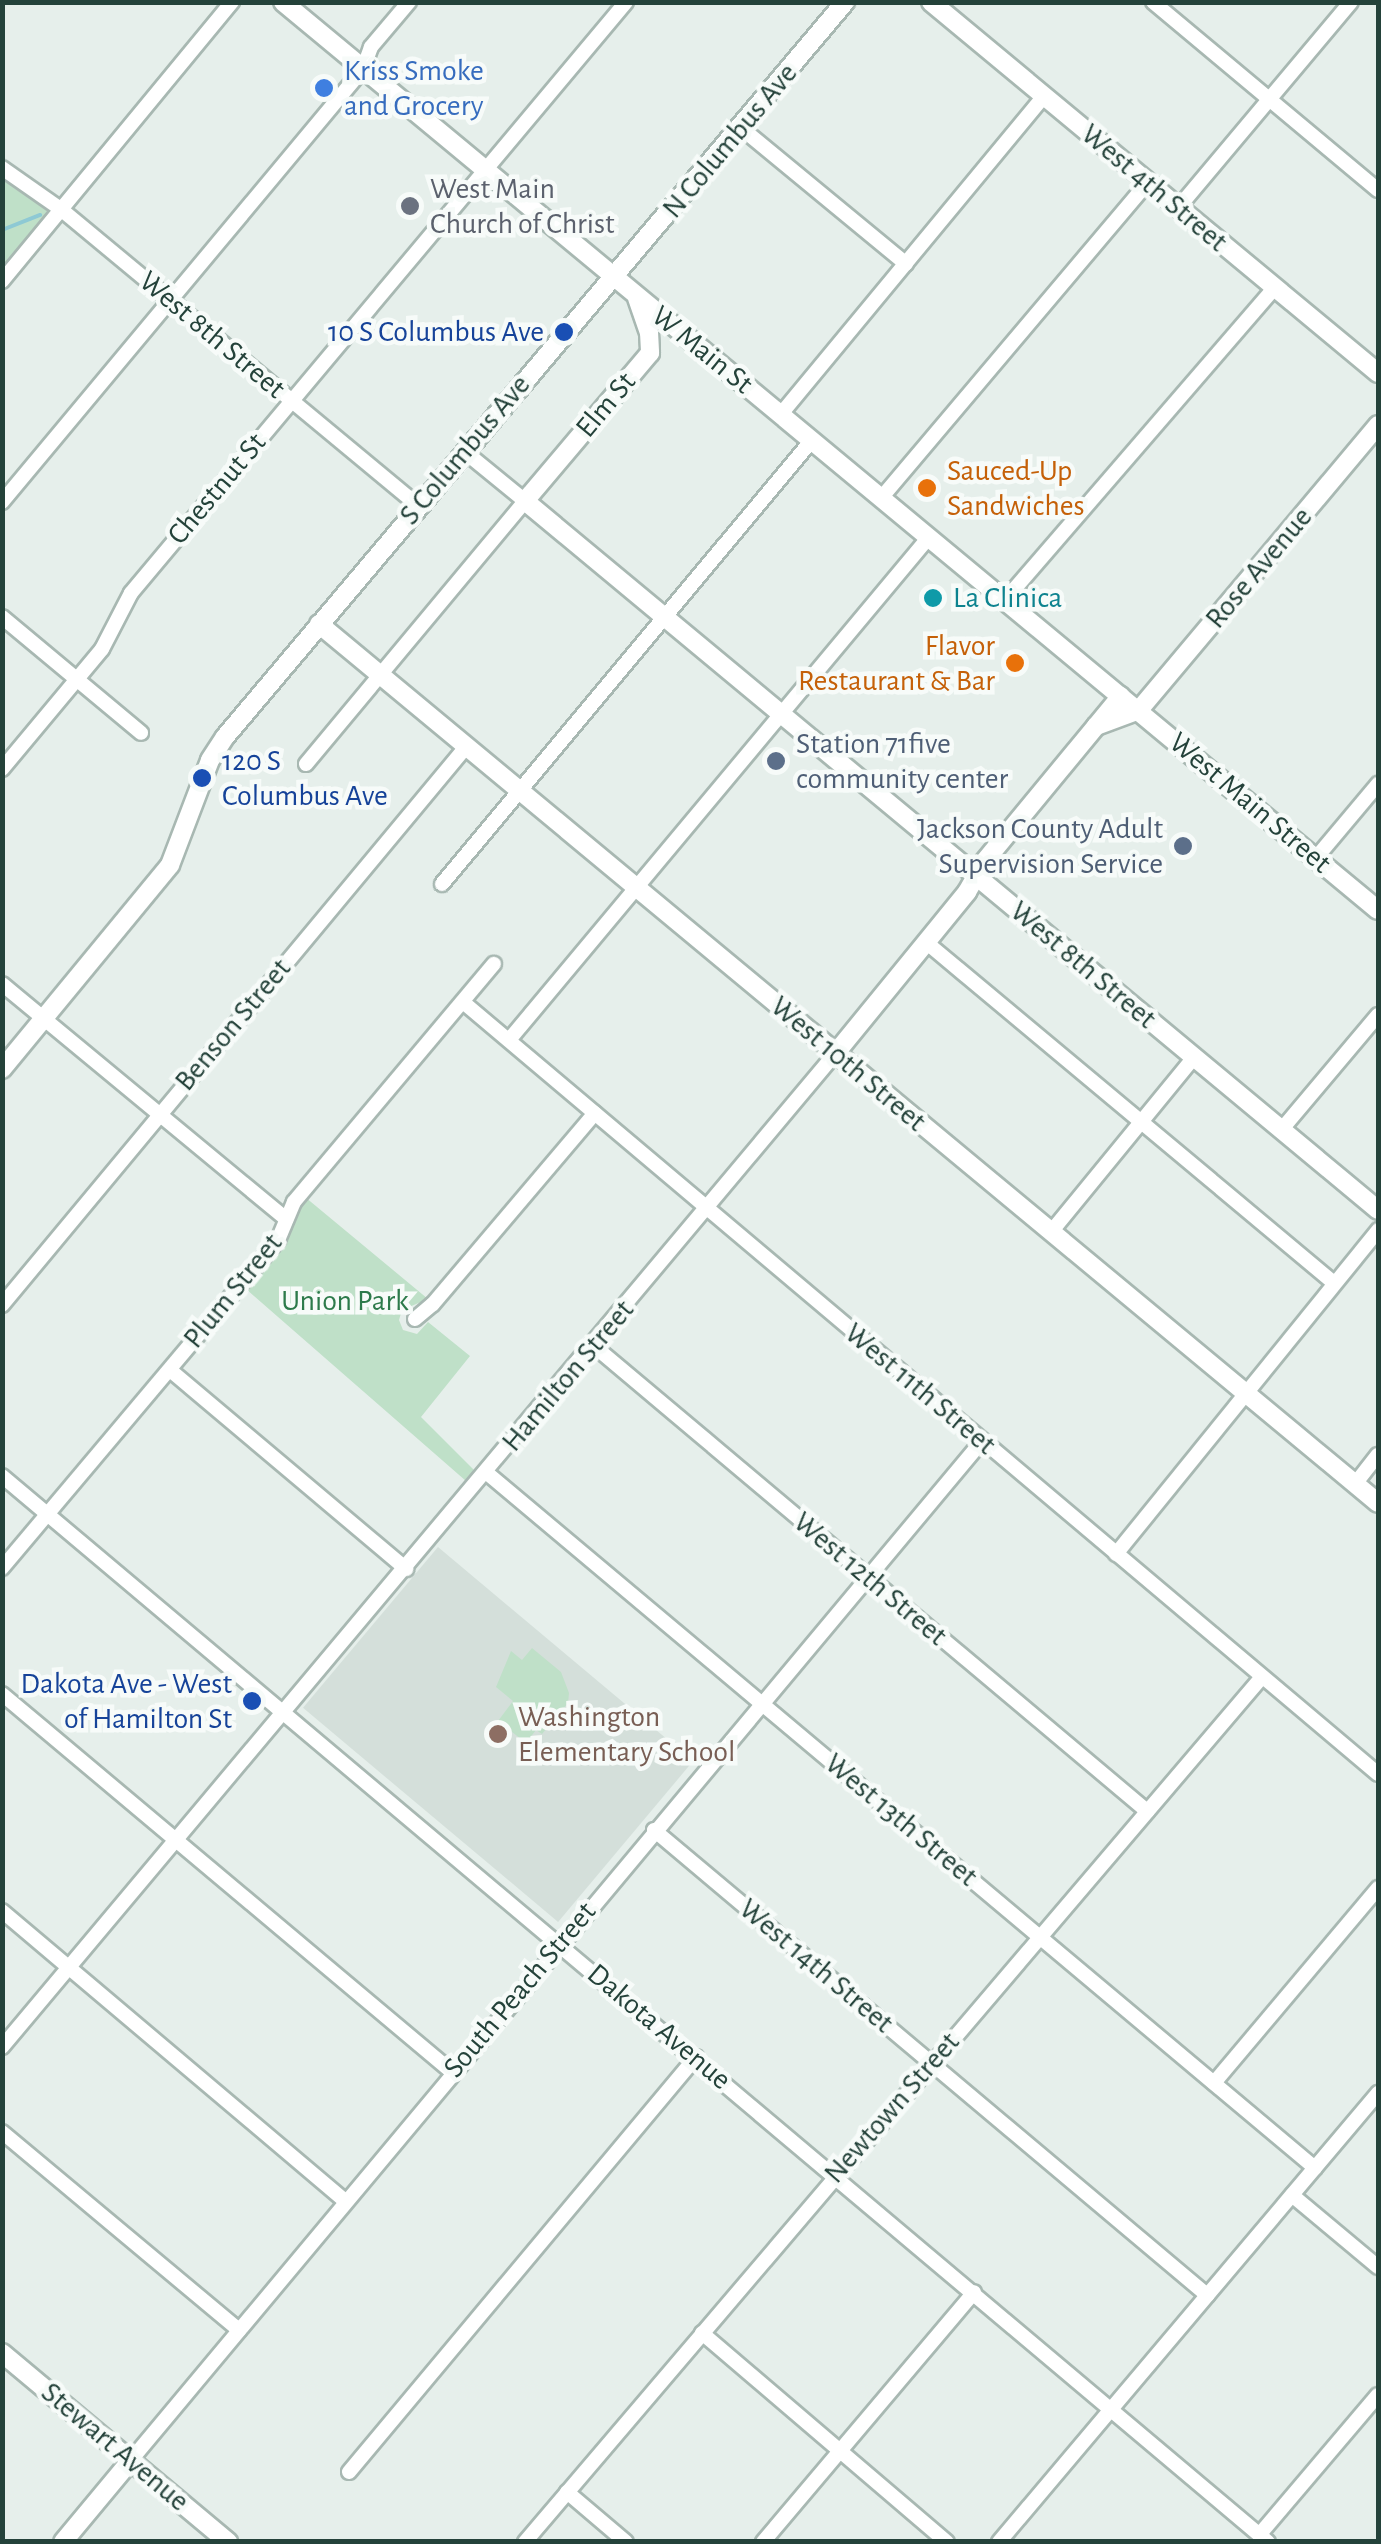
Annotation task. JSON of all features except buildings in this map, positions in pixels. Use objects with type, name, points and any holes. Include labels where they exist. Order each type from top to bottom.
[{"type":"main road","name":"W Main St","points":[[284,2],[613,279],[1121,696]]},
{"type":"main road","name":"West 4th Street","points":[[931,2],[1377,370]]},
{"type":"main road","name":"N Columbus Ave","points":[[613,279],[839,5]]},
{"type":"main road","name":"S Columbus Ave","points":[[2,1068],[164,874],[179,848],[210,760],[464,451],[613,279]]},
{"type":"main road","name":"Elm St","points":[[525,501],[650,352],[650,332],[637,298]]},
{"type":"main road","points":[[650,352],[667,340],[687,338]]},
{"type":"main road","name":"Rose Avenue","points":[[1138,710],[1378,425]]},
{"type":"main road","name":"West 8th Street","points":[[525,501],[1378,1210]]},
{"type":"main road","name":"West 10th Street","points":[[320,624],[1378,1503]]},
{"type":"main road","name":"West Main Street","points":[[1121,696],[1378,910]]},
{"type":"main road","name":"Hamilton Street","points":[[835,1054],[1121,696]]},
{"type":"main road","points":[[1096,726],[1138,710]]},
{"type":"main road","name":"Stewart Avenue","points":[[2,2352],[228,2542]]},
{"type":"main road","name":"South Peach Street","points":[[63,2542],[131,2460]]},
{"type":"street","points":[[2,281],[232,2]]},
{"type":"street","points":[[2,502],[363,69],[371,47],[408,2]]},
{"type":"street","name":"Chestnut St","points":[[2,769],[102,649],[130,594],[626,2]]},
{"type":"street","points":[[1152,2],[1378,190]]},
{"type":"street","points":[[1178,208],[1351,2]]},
{"type":"street","points":[[781,414],[1044,96]]},
{"type":"street","points":[[740,127],[906,264]]},
{"type":"street","name":"West 8th Street","points":[[2,168],[62,210],[418,506]]},
{"type":"street","points":[[882,497],[1147,182]]},
{"type":"street","points":[[1005,600],[1274,288]]},
{"type":"street","points":[[442,884],[812,440]]},
{"type":"street","name":"West 8th Street","points":[[464,451],[525,501]]},
{"type":"street","points":[[306,764],[525,501]]},
{"type":"street","points":[[509,1040],[930,537]]},
{"type":"street","points":[[2,618],[141,733]]},
{"type":"street","name":"Benson Street","points":[[2,1305],[466,747]]},
{"type":"street","points":[[1316,858],[1378,784]]},
{"type":"street","points":[[927,942],[1334,1283]]},
{"type":"street","name":"Plum Street","points":[[2,1568],[278,1240],[294,1202],[494,964]]},
{"type":"street","points":[[2,984],[286,1220]]},
{"type":"street","name":"West 11th Street","points":[[462,1002],[1378,1774]]},
{"type":"street","points":[[1282,1129],[1378,1015]]},
{"type":"street","name":"Hamilton Street","points":[[2,2047],[594,1346],[835,1054]]},
{"type":"street","points":[[1051,1232],[1194,1057]]},
{"type":"street","points":[[414,1319],[433,1304],[595,1113]]},
{"type":"street","points":[[1116,1554],[1378,1230]]},
{"type":"street","name":"West 12th Street","points":[[594,1346],[1148,1811]]},
{"type":"street","points":[[170,1370],[406,1569]]},
{"type":"street","name":"South Peach Street","points":[[131,2460],[982,1441]]},
{"type":"street","points":[[1355,1484],[1378,1456]]},
{"type":"street","name":"West 13th Street","points":[[487,1472],[1315,2168]]},
{"type":"street","name":"Dakota Avenue","points":[[2,1476],[1264,2538]]},
{"type":"street","name":"Newtown Street","points":[[525,2542],[1262,1676]]},
{"type":"street","points":[[2,1694],[452,2072]]},
{"type":"street","name":"West 14th Street","points":[[654,1830],[1207,2295]]},
{"type":"street","points":[[1214,2083],[1378,1888]]},
{"type":"street","points":[[2,1911],[345,2202]]},
{"type":"street","points":[[349,2472],[696,2057]]},
{"type":"street","points":[[999,2542],[1378,2093]]},
{"type":"street","points":[[2,2132],[239,2330]]},
{"type":"street","points":[[1292,2195],[1378,2267]]},
{"type":"street","points":[[763,2542],[974,2292]]},
{"type":"street","points":[[702,2333],[947,2542]]},
{"type":"street","points":[[1264,2538],[1378,2395]]},
{"type":"street","points":[[567,2492],[626,2542]]},
{"type":"shaded area","name":"Washington Elementary School","points":[[438,1547],[693,1761],[558,1922],[303,1708]]},
{"type":"green space","points":[[3,176],[44,204],[48,215],[3,267]]},
{"type":"green space","name":"Union Park","points":[[305,1197],[428,1299],[402,1310],[399,1320],[403,1330],[417,1334],[428,1322],[470,1356],[421,1417],[475,1471],[466,1481],[246,1289],[289,1237]]},
{"type":"green space","points":[[532,1648],[561,1672],[569,1693],[568,1703],[542,1734],[536,1730],[526,1743],[498,1721],[513,1701],[496,1687],[511,1651],[522,1660]]},
{"type":"waterway","points":[[2,230],[40,215]]},
{"type":"place","name":"Kriss Smoke and Grocery","points":[[324,88]]},
{"type":"place","name":"West Main Church of Christ","points":[[410,206]]},
{"type":"place","name":"10 S Columbus Ave","points":[[564,332]]},
{"type":"place","name":"Sauced-Up Sandwiches","points":[[927,488]]},
{"type":"place","name":"La Clinica","points":[[933,598]]},
{"type":"place","name":"Flavor Restaurant & Bar","points":[[1015,663]]},
{"type":"place","name":"Station 71five community center","points":[[776,761]]},
{"type":"place","name":"120 S Columbus Ave","points":[[202,778]]},
{"type":"place","name":"Jackson County Adult Supervision Service","points":[[1183,846]]},
{"type":"place","name":"Dakota Ave - West of Hamilton St","points":[[252,1701]]},
{"type":"place","name":"Washington Elementary School","points":[[498,1734]]}]
